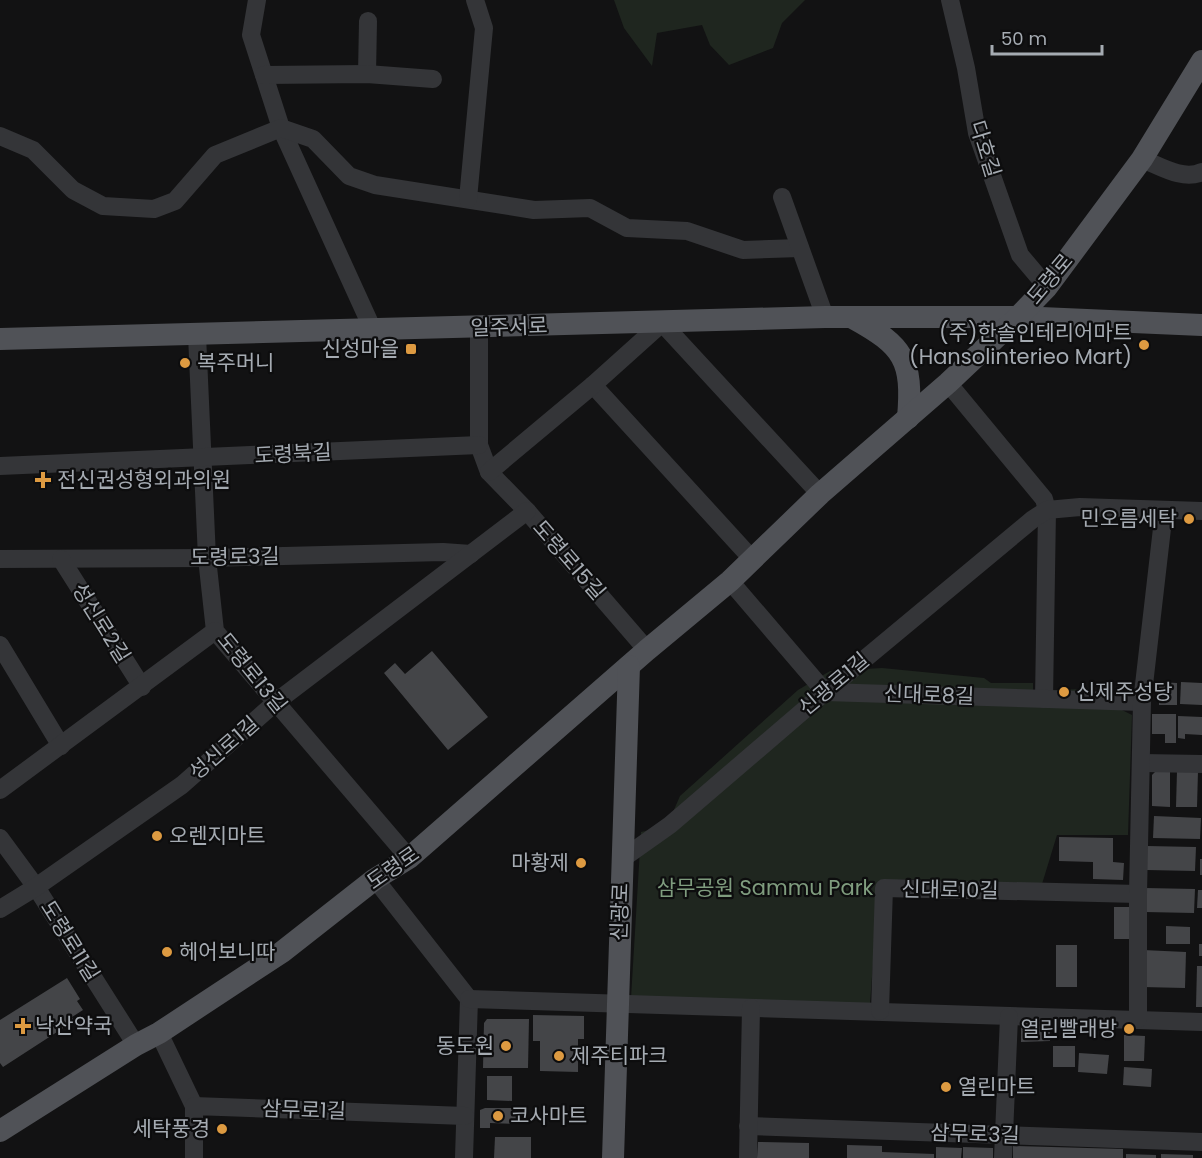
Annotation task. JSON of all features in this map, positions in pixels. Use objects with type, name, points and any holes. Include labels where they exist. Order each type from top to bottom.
[{"type":"main road","name":"도령로","points":[[0,1131],[136,1045],[159,1033],[282,952],[375,879],[410,858],[628,666],[753,561],[820,494],[948,383],[1047,287],[1142,159],[1202,61]]},
{"type":"main road","name":"일주서로","points":[[0,339],[825,317],[1018,317],[1202,325]]},
{"type":"main road","points":[[852,317],[891,342],[906,364],[909,378],[908,418]]},
{"type":"main road","name":"신광로","points":[[613,1158],[628,666]]},
{"type":"street","points":[[257,0],[251,35],[281,128],[373,330]]},
{"type":"street","points":[[468,199],[484,28],[475,0]]},
{"type":"street","name":"다호길","points":[[950,0],[966,68],[977,133],[1020,255],[1047,287]]},
{"type":"street","points":[[367,74],[368,21]]},
{"type":"street","points":[[264,75],[367,74],[433,79]]},
{"type":"street","points":[[0,136],[33,150],[73,190],[103,206],[154,209],[175,201],[215,155],[281,128],[313,139],[349,176],[375,185],[534,210],[590,208],[627,228],[687,231],[743,250],[800,248]]},
{"type":"street","points":[[1142,159],[1175,173],[1195,176],[1202,172]]},
{"type":"street","points":[[782,196],[825,317]]},
{"type":"street","points":[[489,472],[593,385],[662,322],[820,494]]},
{"type":"street","name":"도령로15길","points":[[479,328],[479,445],[489,472],[527,511],[647,650]]},
{"type":"street","name":"도령로13길","points":[[198,335],[207,558],[215,631],[410,858]]},
{"type":"street","points":[[948,383],[1044,499],[1047,510],[1044,699]]},
{"type":"street","points":[[593,385],[753,561]]},
{"type":"street","name":"도령북길","points":[[0,466],[479,445]]},
{"type":"street","points":[[1047,510],[1080,507],[1202,511]]},
{"type":"street","name":"신광로1길","points":[[622,859],[670,825],[825,692],[1033,519],[1047,510]]},
{"type":"street","name":"성신로1길","points":[[0,909],[36,887],[182,785],[276,702],[527,511]]},
{"type":"street","points":[[1138,1019],[1142,702],[1164,511]]},
{"type":"street","name":"도령로3길","points":[[0,559],[207,558],[444,552],[471,554]]},
{"type":"street","name":"성신로2길","points":[[61,559],[142,687]]},
{"type":"street","points":[[730,580],[825,692]]},
{"type":"street","name":"성신로2길","points":[[0,790],[215,631]]},
{"type":"street","points":[[0,645],[61,746]]},
{"type":"street","name":"신대로8길","points":[[825,692],[1142,702]]},
{"type":"street","points":[[1142,763],[1202,764]]},
{"type":"street","name":"도령로11길","points":[[0,838],[36,887],[136,1045]]},
{"type":"street","points":[[375,879],[469,999],[464,1158]]},
{"type":"street","name":"신대로10길","points":[[880,1011],[884,888],[1138,894]]},
{"type":"street","points":[[469,999],[1202,1022]]},
{"type":"street","points":[[747,1158],[750,1008]]},
{"type":"street","points":[[1003,1158],[1009,1017]]},
{"type":"street","points":[[159,1033],[194,1106],[194,1158]]},
{"type":"street","name":"삼무로1길","points":[[194,1106],[465,1116]]},
{"type":"street","name":"삼무로3길","points":[[748,1126],[1202,1142]]},
{"type":"green space","points":[[614,0],[805,0],[782,23],[773,48],[729,65],[710,45],[702,25],[657,33],[652,66],[624,28]]},
{"type":"green space","name":"삼무공원 Sammu Park","points":[[882,668],[984,678],[991,683],[1033,683],[1033,691],[1080,689],[1132,715],[1128,835],[1057,835],[1042,884],[913,879],[879,881],[870,1004],[631,998],[641,832],[670,825],[680,796],[798,690],[830,671]]},
{"type":"building","points":[[432,651],[488,717],[448,750],[384,673],[395,663],[405,674]]},
{"type":"building","points":[[1159,682],[1177,683],[1177,705],[1159,705]]},
{"type":"building","points":[[1181,682],[1202,683],[1202,705],[1180,704]]},
{"type":"building","points":[[1152,714],[1176,714],[1176,743],[1165,743],[1165,734],[1152,734]]},
{"type":"building","points":[[1178,716],[1202,717],[1202,735],[1185,734],[1185,739],[1178,738]]},
{"type":"building","points":[[1158,769],[1170,769],[1170,807],[1152,806],[1152,775]]},
{"type":"building","points":[[1177,771],[1198,771],[1197,807],[1176,807]]},
{"type":"building","points":[[1154,816],[1201,818],[1200,839],[1153,838]]},
{"type":"building","points":[[1059,837],[1113,838],[1113,862],[1124,863],[1123,880],[1093,879],[1093,862],[1059,861]]},
{"type":"building","points":[[1147,846],[1196,847],[1195,871],[1147,870]]},
{"type":"building","points":[[1200,859],[1202,859],[1202,875],[1200,875]]},
{"type":"building","points":[[1145,888],[1195,889],[1194,913],[1145,912]]},
{"type":"building","points":[[1198,890],[1202,890],[1202,908],[1197,908]]},
{"type":"building","points":[[1114,907],[1131,907],[1131,939],[1114,939]]},
{"type":"building","points":[[1166,926],[1190,927],[1190,944],[1166,944]]},
{"type":"building","points":[[1199,944],[1202,944],[1202,956],[1199,956]]},
{"type":"building","points":[[1056,945],[1077,945],[1077,987],[1056,987]]},
{"type":"building","points":[[1143,950],[1186,952],[1185,988],[1142,987]]},
{"type":"building","points":[[1197,966],[1202,966],[1202,1007],[1196,1007]]},
{"type":"building","points":[[67,978],[80,999],[77,1001],[83,1010],[72,1017],[74,1021],[3,1067],[0,1063],[0,1020]]},
{"type":"building","name":"제주티파크","points":[[533,1015],[584,1016],[584,1039],[578,1039],[578,1072],[540,1071],[540,1041],[533,1041]]},
{"type":"building","name":"동도원","points":[[487,1019],[529,1019],[528,1068],[483,1068],[484,1023]]},
{"type":"building","points":[[1021,1022],[1050,1022],[1050,1041],[1021,1042]]},
{"type":"building","points":[[1124,1035],[1145,1036],[1144,1061],[1124,1061]]},
{"type":"building","points":[[1053,1046],[1075,1046],[1075,1067],[1053,1067]]},
{"type":"building","points":[[1079,1053],[1109,1055],[1107,1074],[1078,1072]]},
{"type":"building","points":[[1124,1067],[1152,1069],[1151,1087],[1123,1085]]},
{"type":"building","name":"코사마트","points":[[487,1076],[512,1076],[512,1101],[487,1100]]},
{"type":"building","name":"코사마트","points":[[516,1108],[516,1124],[490,1123],[490,1128],[480,1128],[480,1110]]},
{"type":"building","points":[[495,1137],[531,1137],[531,1158],[494,1158]]},
{"type":"building","points":[[758,1142],[809,1143],[809,1158],[757,1158]]},
{"type":"building","points":[[847,1145],[882,1146],[882,1152],[934,1154],[934,1158],[847,1158]]},
{"type":"building","points":[[1013,1146],[1123,1149],[1123,1158],[1013,1158]]},
{"type":"building","points":[[936,1147],[962,1148],[961,1158],[936,1158]]},
{"type":"building","points":[[963,1147],[993,1148],[993,1158],[963,1158]]},
{"type":"building","points":[[1126,1154],[1156,1155],[1156,1158],[1126,1158]]},
{"type":"building","points":[[1161,1154],[1193,1155],[1193,1158],[1161,1158]]},
{"type":"place","name":"(주)한솔인테리어마트 (Hansolinterieo Mart)","points":[[1144,345]]},
{"type":"place","name":"신성마을","points":[[411,349]]},
{"type":"place","name":"복주머니","points":[[185,363]]},
{"type":"place","name":"전신권성형외과의원","points":[[43,480]]},
{"type":"place","name":"민오름세탁","points":[[1189,519]]},
{"type":"place","name":"신제주성당","points":[[1064,692]]},
{"type":"place","name":"오렌지마트","points":[[157,836]]},
{"type":"place","name":"마황제","points":[[581,863]]},
{"type":"place","name":"헤어보니따","points":[[167,952]]},
{"type":"place","name":"낙산약국","points":[[23,1026]]},
{"type":"place","name":"열린빨래방","points":[[1129,1029]]},
{"type":"place","name":"동도원","points":[[506,1046]]},
{"type":"place","name":"제주티파크","points":[[559,1056]]},
{"type":"place","name":"열린마트","points":[[946,1087]]},
{"type":"place","name":"코사마트","points":[[498,1116]]},
{"type":"place","name":"세탁풍경","points":[[222,1129]]}]
